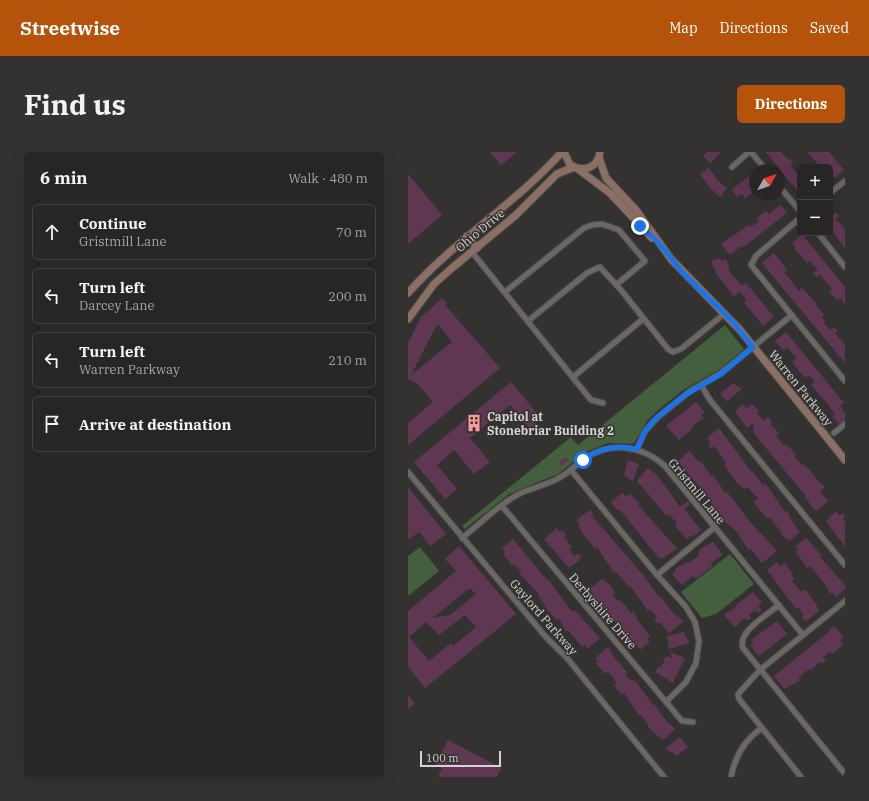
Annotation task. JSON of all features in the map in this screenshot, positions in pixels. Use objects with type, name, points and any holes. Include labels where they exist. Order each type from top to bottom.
[{"type":"main road","name":"Warren Parkway","points":[[563,152],[567,161],[610,193],[659,243]]},
{"type":"main road","name":"Ohio Drive","points":[[408,293],[440,260],[534,182],[563,152]]},
{"type":"main road","name":"Warren Parkway","points":[[599,155],[606,178],[636,210],[682,272],[724,314],[753,347],[845,460]]},
{"type":"main road","name":"Ohio Drive","points":[[408,319],[434,284],[520,211],[557,174],[576,168],[588,169],[592,166],[599,155]]},
{"type":"main road","points":[[468,236],[475,250]]},
{"type":"street","points":[[732,167],[750,152],[761,164]]},
{"type":"street","points":[[833,191],[845,181]]},
{"type":"street","points":[[785,193],[797,207]]},
{"type":"street","points":[[797,221],[756,256],[750,264],[845,381]]},
{"type":"street","points":[[505,292],[584,228],[602,224],[619,230],[645,261],[616,285]]},
{"type":"street","points":[[820,236],[845,266]]},
{"type":"street","points":[[475,250],[505,292],[591,400],[603,403]]},
{"type":"street","points":[[528,321],[596,268],[603,270],[668,349],[673,352],[681,349],[724,314]]},
{"type":"street","points":[[637,449],[644,433],[654,420],[685,395],[721,374],[792,316]]},
{"type":"street","points":[[573,377],[643,319]]},
{"type":"street","points":[[701,385],[710,400],[845,565]]},
{"type":"street","points":[[834,433],[845,424]]},
{"type":"street","name":"Gristmill Lane","points":[[462,538],[517,495],[556,480],[587,457],[603,450],[618,447],[637,449],[653,456],[664,466],[803,635]]},
{"type":"street","points":[[571,470],[656,575],[689,611],[696,627],[699,641],[698,656],[691,674],[683,686],[666,702]]},
{"type":"street","name":"Gaylord Parkway","points":[[408,472],[545,636],[567,658],[664,777]]},
{"type":"street","name":"Derbyshire Drive","points":[[502,506],[682,721],[693,722]]},
{"type":"street","points":[[656,575],[715,527]]},
{"type":"street","points":[[801,777],[738,699],[738,694],[760,670],[845,601]]},
{"type":"street","points":[[779,605],[746,632],[742,639],[742,648],[845,774]]},
{"type":"street","points":[[731,777],[734,763],[742,747],[751,736],[762,728]]},
{"type":"green space","points":[[725,325],[744,349],[720,369],[683,390],[656,412],[647,421],[635,442],[632,444],[608,443],[586,452],[558,474],[509,494],[465,529],[462,526],[571,437],[578,445]]},
{"type":"green space","points":[[420,547],[439,571],[408,596],[408,556]]},
{"type":"green space","points":[[730,554],[754,584],[716,614],[702,618],[681,592]]},
{"type":"building","points":[[490,152],[517,152],[501,165]]},
{"type":"building","points":[[707,152],[721,152],[710,163],[703,156]]},
{"type":"building","points":[[766,152],[781,152],[788,160],[790,158],[793,162],[790,165],[796,173],[797,172],[797,190],[785,175],[785,164],[776,164]]},
{"type":"building","points":[[807,152],[829,152],[844,170],[835,178],[833,176],[833,164],[818,164]]},
{"type":"building","points":[[709,168],[718,181],[727,188],[720,197],[710,188],[700,174]]},
{"type":"building","points":[[408,174],[442,215],[408,244]]},
{"type":"building","points":[[749,176],[749,195],[745,199],[742,193],[737,197],[732,189]]},
{"type":"building","points":[[780,205],[787,213],[742,248],[741,246],[730,255],[721,244],[749,225],[751,227],[759,221],[757,218],[766,211],[769,214]]},
{"type":"building","points":[[836,212],[839,216],[836,219],[845,229],[845,248],[833,233],[833,214]]},
{"type":"building","points":[[800,236],[804,236],[845,287],[845,304],[840,298],[837,300],[829,291],[832,289],[820,275],[817,277],[813,273],[818,270],[810,261],[807,263],[794,248],[796,247],[792,243]]},
{"type":"building","points":[[774,253],[787,270],[784,272],[799,291],[802,288],[817,304],[816,305],[824,315],[822,317],[826,322],[824,323],[830,330],[834,327],[838,331],[835,333],[845,345],[845,363],[762,263]]},
{"type":"building","points":[[720,258],[721,261],[726,259],[730,270],[728,270],[742,286],[746,283],[774,317],[763,326],[744,302],[747,300],[740,292],[734,296],[717,275],[711,261]]},
{"type":"building","points":[[442,298],[447,304],[445,305],[500,368],[408,445],[408,423],[433,402],[418,384],[409,379],[408,381],[408,343],[421,317]],"holes":[[[439,325],[452,342],[411,375],[435,328]]]},
{"type":"building","points":[[786,332],[844,403],[840,406],[845,412],[845,420],[839,424],[832,416],[835,414],[811,385],[815,382],[809,375],[805,378],[792,362],[797,358],[787,347],[784,350],[775,341]]},
{"type":"building","points":[[511,382],[541,418],[530,429],[510,405],[470,438],[490,462],[474,474],[455,451],[453,451],[437,465],[457,489],[445,499],[414,462]]},
{"type":"building","points":[[733,383],[742,389],[727,401],[721,393]]},
{"type":"building","points":[[696,402],[705,412],[701,415],[704,418],[692,426],[693,428],[679,440],[666,426]]},
{"type":"building","points":[[743,404],[747,408],[752,404],[759,411],[757,413],[764,421],[768,417],[772,422],[770,424],[779,433],[776,435],[784,446],[786,444],[796,454],[794,456],[801,465],[803,464],[809,469],[820,484],[821,483],[825,487],[820,491],[828,501],[818,510],[815,510],[812,507],[805,497],[806,496],[756,436],[754,433],[753,423],[747,428],[744,424],[735,411]]},
{"type":"building","points":[[719,428],[751,471],[763,485],[766,484],[785,512],[787,511],[790,515],[789,516],[800,532],[789,541],[781,534],[782,533],[770,518],[768,519],[758,508],[754,502],[758,499],[748,487],[745,489],[737,483],[724,465],[726,464],[723,458],[714,446],[711,449],[708,444],[711,442],[707,438]]},
{"type":"building","points":[[689,451],[699,462],[701,461],[725,493],[727,492],[751,523],[777,551],[762,563],[751,549],[750,551],[736,531],[723,520],[724,519],[717,510],[716,511],[707,496],[678,461]]},
{"type":"building","points":[[566,457],[569,460],[562,466],[559,462]]},
{"type":"building","points":[[628,460],[639,464],[633,481],[624,476]]},
{"type":"building","points":[[648,468],[657,475],[680,507],[688,501],[690,504],[684,509],[701,530],[692,537],[690,536],[687,539],[675,526],[677,524],[670,515],[667,516],[637,481]]},
{"type":"building","points":[[408,487],[446,534],[430,546],[419,532],[408,540]]},
{"type":"building","points":[[622,493],[626,497],[630,494],[640,504],[638,505],[677,548],[662,559],[661,557],[659,558],[620,510],[618,511],[611,502]]},
{"type":"building","points":[[590,510],[594,515],[592,516],[644,576],[660,598],[661,597],[674,614],[684,621],[669,633],[660,622],[658,624],[654,619],[657,618],[650,609],[648,611],[631,587],[630,588],[616,572],[614,573],[597,547],[595,549],[585,537],[578,525],[580,524],[576,520]]},
{"type":"building","points":[[836,511],[839,516],[843,513],[845,515],[843,520],[845,522],[845,547],[826,521]]},
{"type":"building","points":[[557,528],[560,532],[562,530],[566,535],[564,537],[572,547],[569,550],[574,556],[578,553],[582,558],[569,568],[544,539]]},
{"type":"building","points":[[806,538],[822,556],[820,557],[845,585],[845,589],[836,597],[832,592],[830,594],[827,589],[828,588],[810,566],[807,568],[796,552],[798,550],[795,547]]},
{"type":"building","points":[[513,539],[547,580],[548,579],[572,612],[574,610],[600,638],[587,649],[585,645],[582,647],[568,630],[566,631],[559,619],[557,620],[548,611],[538,595],[539,594],[519,573],[521,572],[514,564],[512,566],[503,554],[505,552],[502,548]]},
{"type":"building","points":[[713,542],[723,555],[711,563],[713,566],[709,569],[695,579],[693,576],[682,585],[672,574],[676,571],[675,569],[688,561],[689,563],[699,555],[697,553],[703,547]]},
{"type":"building","points":[[459,546],[516,614],[425,688],[408,667],[408,611],[456,571],[445,559]],"holes":[[[471,589],[476,594],[450,615],[433,618],[467,590]],[[465,615],[476,627],[453,646],[451,643],[429,661],[409,637],[426,622],[439,635]]]},
{"type":"building","points":[[777,562],[780,567],[785,563],[793,574],[791,575],[794,579],[792,581],[801,592],[805,589],[820,610],[808,620],[805,621],[802,616],[804,615],[799,608],[796,609],[767,570]]},
{"type":"building","points":[[602,579],[611,586],[615,593],[613,595],[618,601],[619,600],[624,604],[631,613],[633,612],[650,636],[647,639],[650,642],[640,650],[592,595],[593,594],[589,589]]},
{"type":"building","points":[[753,592],[762,602],[758,606],[762,610],[758,613],[755,610],[749,615],[751,618],[747,621],[745,618],[735,627],[724,615],[728,611],[730,612],[736,607],[735,606]]},
{"type":"building","points":[[777,621],[787,634],[759,656],[750,645],[754,643],[751,640]]},
{"type":"building","points":[[834,626],[843,637],[840,640],[843,645],[832,654],[830,651],[823,657],[826,660],[822,664],[820,662],[810,671],[809,669],[798,678],[801,680],[784,689],[774,676],[830,631],[829,630]]},
{"type":"building","points":[[684,632],[689,643],[669,649],[667,636]]},
{"type":"building","points":[[608,647],[618,663],[619,662],[627,673],[625,675],[631,681],[636,682],[666,721],[675,729],[663,740],[647,725],[648,724],[641,715],[640,716],[624,693],[622,695],[617,690],[614,685],[617,683],[612,676],[607,672],[605,674],[596,663],[598,662],[595,658]]},
{"type":"building","points":[[670,652],[685,658],[673,683],[655,672],[659,666],[661,668],[666,656],[672,658]]},
{"type":"building","points":[[408,695],[415,703],[408,709]]},
{"type":"building","points":[[680,737],[688,747],[676,756],[672,751],[670,753],[666,748]]},
{"type":"building","points":[[448,740],[501,768],[497,777],[438,777],[442,768],[435,764]]},
{"type":"place","name":"Capitol at Stonebriar Building 2","points":[[474,423]]},
{"type":"route","points":[[583,460],[596,452],[610,448],[623,447],[637,449],[644,433],[654,420],[690,391],[721,374],[753,347],[732,321],[682,272],[659,243],[640,226]]}]
